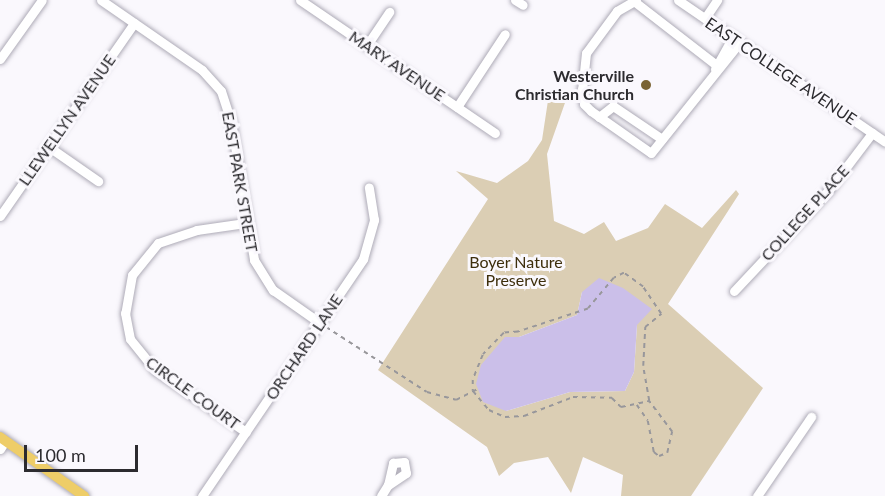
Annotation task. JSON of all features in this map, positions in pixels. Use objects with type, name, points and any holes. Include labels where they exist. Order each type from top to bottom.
[{"type":"main road","points":[[2,442],[84,496]]},
{"type":"street","points":[[0,59],[42,0]]},
{"type":"street","name":"EAST PARK STREET","points":[[101,0],[202,70],[221,91],[231,122],[245,223],[254,260],[266,280],[282,297],[320,323]]},
{"type":"street","name":"MARY AVENUE","points":[[300,0],[495,132]]},
{"type":"street","name":"EAST COLLEGE AVENUE","points":[[678,0],[885,142]]},
{"type":"street","points":[[705,18],[717,0]]},
{"type":"street","points":[[715,67],[635,1],[617,11],[583,60],[584,104],[651,153],[737,40]]},
{"type":"street","points":[[367,45],[389,12]]},
{"type":"street","name":"LLEWELLYN AVENUE","points":[[0,216],[134,23]]},
{"type":"street","points":[[457,107],[505,34]]},
{"type":"street","points":[[599,117],[613,106],[662,139]]},
{"type":"street","name":"COLLEGE PLACE","points":[[734,291],[828,191],[872,133]]},
{"type":"street","points":[[49,147],[98,181]]},
{"type":"street","name":"ORCHARD LANE","points":[[202,496],[363,259],[371,240],[374,220],[369,186]]},
{"type":"street","name":"CIRCLE COURT","points":[[245,223],[197,230],[158,243],[132,275],[125,314],[130,339],[155,370],[246,432]]},
{"type":"street","points":[[757,496],[811,417]]},
{"type":"street","points":[[381,496],[388,485]]},
{"type":"path","points":[[637,405],[648,421],[654,452],[659,456],[667,453],[672,432],[649,401],[643,366],[645,327],[661,314],[643,287],[624,273],[618,275],[588,309],[518,332],[504,333],[483,355],[473,380],[473,391],[489,410],[505,417],[524,416],[573,397],[612,398],[621,407],[649,401]]},
{"type":"path","points":[[320,323],[427,392],[456,400],[478,389]]},
{"type":"green space","name":"Boyer Nature Preserve","points":[[549,94],[566,100],[547,154],[554,221],[584,234],[604,222],[616,241],[648,228],[665,204],[702,228],[736,190],[739,194],[668,304],[763,388],[691,496],[621,496],[623,475],[583,457],[571,493],[548,457],[514,463],[499,476],[487,447],[378,370],[488,199],[456,171],[497,183],[528,161],[542,140]],"holes":[[[582,292],[637,325],[634,372],[625,391],[570,392],[506,411],[505,337],[519,337],[577,315]]]},
{"type":"shaded area","points":[[599,278],[623,288],[652,309],[637,325],[634,372],[625,391],[570,392],[506,411],[483,402],[476,384],[481,365],[505,337],[519,337],[577,315],[582,292]]},
{"type":"place","name":"Westerville Christian Church","points":[[646,85]]}]
